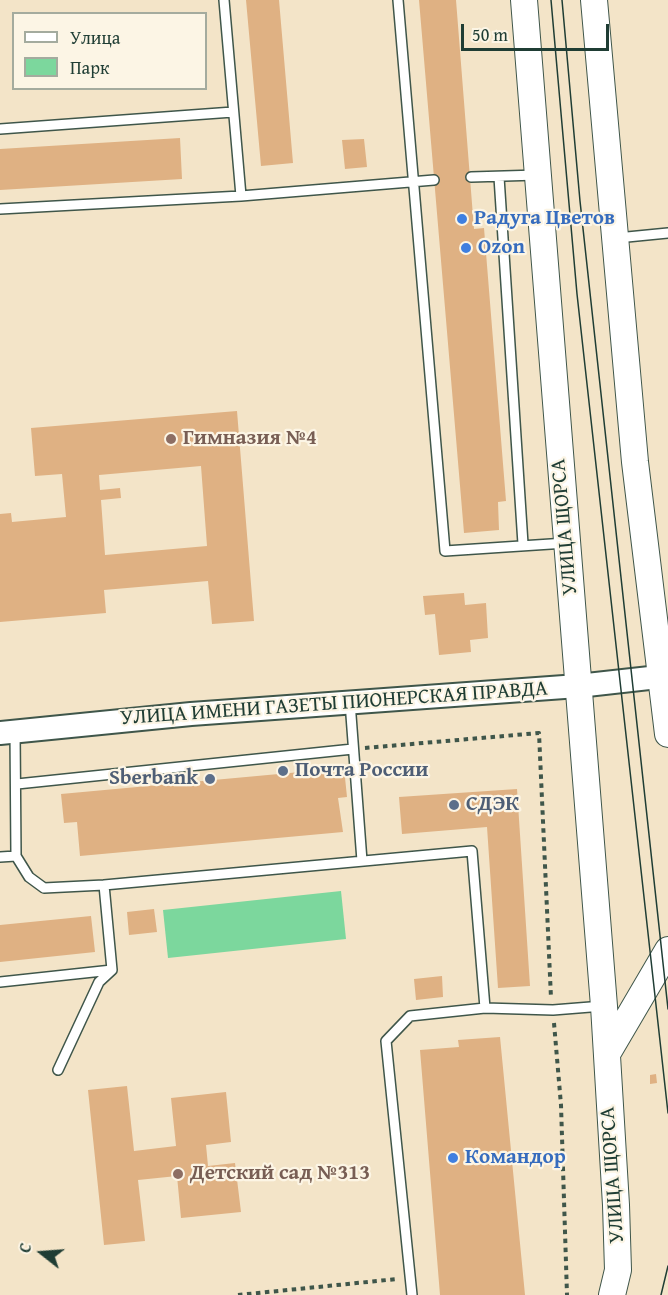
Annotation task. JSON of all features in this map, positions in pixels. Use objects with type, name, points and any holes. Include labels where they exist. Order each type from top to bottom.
[{"type":"main road","name":"УЛИЦА ЩОРСА","points":[[524,0],[604,1006],[618,1270],[612,1295]]},
{"type":"main road","points":[[594,0],[635,462],[665,677],[668,734]]},
{"type":"main road","points":[[607,1054],[668,950]]},
{"type":"street","name":"УЛИЦА ИМЕНИ ГАЗЕТЫ ПИОНЕРСКАЯ ПРАВДА","points":[[7,732],[665,677]]},
{"type":"lane","points":[[224,0],[241,196]]},
{"type":"lane","points":[[398,0],[446,551],[523,544],[566,543]]},
{"type":"lane","points":[[0,129],[234,112]]},
{"type":"lane","points":[[471,177],[539,175]]},
{"type":"lane","points":[[499,177],[523,544]]},
{"type":"lane","points":[[0,209],[241,196],[434,180]]},
{"type":"lane","points":[[614,238],[668,233]]},
{"type":"lane","points":[[350,702],[363,861]]},
{"type":"lane","points":[[7,732],[17,784],[16,856],[29,877],[44,888],[104,885],[472,850],[485,1008]]},
{"type":"lane","points":[[17,784],[353,749]]},
{"type":"lane","points":[[0,857],[16,856]]},
{"type":"lane","points":[[104,885],[112,970]]},
{"type":"lane","points":[[0,982],[112,970]]},
{"type":"lane","points":[[58,1070],[99,982],[112,970]]},
{"type":"lane","points":[[411,1295],[386,1041],[410,1016],[485,1008],[553,1010],[604,1006]]},
{"type":"path","points":[[353,749],[539,733],[553,1010],[561,1105],[567,1295]]},
{"type":"path","points":[[238,1295],[410,1277]]},
{"type":"green space","points":[[341,891],[346,939],[168,958],[163,910]]},
{"type":"building","points":[[246,0],[279,0],[293,163],[261,166]]},
{"type":"building","points":[[419,0],[456,0],[474,229],[484,228],[506,501],[498,502],[499,530],[464,533]]},
{"type":"building","points":[[180,138],[182,179],[0,190],[0,149]]},
{"type":"building","points":[[364,139],[367,167],[345,169],[342,140]]},
{"type":"building","points":[[237,411],[254,621],[212,624],[208,581],[104,590],[106,613],[0,622],[0,514],[11,513],[12,522],[66,517],[62,474],[35,476],[31,428]],"holes":[[[201,466],[207,546],[105,555],[101,500],[121,498],[120,488],[100,490],[99,475]]]},
{"type":"building","points":[[464,593],[465,605],[486,603],[488,638],[470,640],[471,652],[439,655],[435,614],[425,615],[423,596]]},
{"type":"building","points":[[344,768],[347,797],[338,798],[343,832],[80,856],[77,822],[64,823],[61,794]]},
{"type":"building","points":[[517,789],[530,986],[498,988],[487,827],[402,834],[399,797]]},
{"type":"building","points":[[154,909],[157,932],[129,935],[127,912]]},
{"type":"building","points":[[91,916],[95,952],[0,962],[0,925]]},
{"type":"building","points":[[442,976],[443,997],[416,1000],[414,979]]},
{"type":"building","points":[[500,1037],[525,1295],[440,1295],[420,1050],[459,1047],[458,1040]]},
{"type":"building","points":[[656,1074],[657,1083],[650,1084],[650,1075]]},
{"type":"building","points":[[127,1086],[134,1151],[176,1146],[171,1098],[226,1092],[231,1142],[206,1145],[208,1166],[235,1163],[241,1212],[181,1218],[177,1176],[138,1180],[145,1241],[104,1245],[88,1090]]},
{"type":"tram line","points":[[551,0],[577,294],[668,1113]]},
{"type":"tram line","points":[[562,0],[580,201],[668,1009]]},
{"type":"tram line","points":[[661,1295],[668,1266]]},
{"type":"place","name":"Радуга Цветов","points":[[462,219]]},
{"type":"place","name":"Ozon","points":[[466,248]]},
{"type":"place","name":"Гимназия №4","points":[[171,439]]},
{"type":"place","name":"Почта России","points":[[283,771]]},
{"type":"place","name":"Sberbank","points":[[210,779]]},
{"type":"place","name":"СДЭК","points":[[454,805]]},
{"type":"place","name":"Командор","points":[[453,1158]]},
{"type":"place","name":"Детский сад №313","points":[[178,1174]]}]
